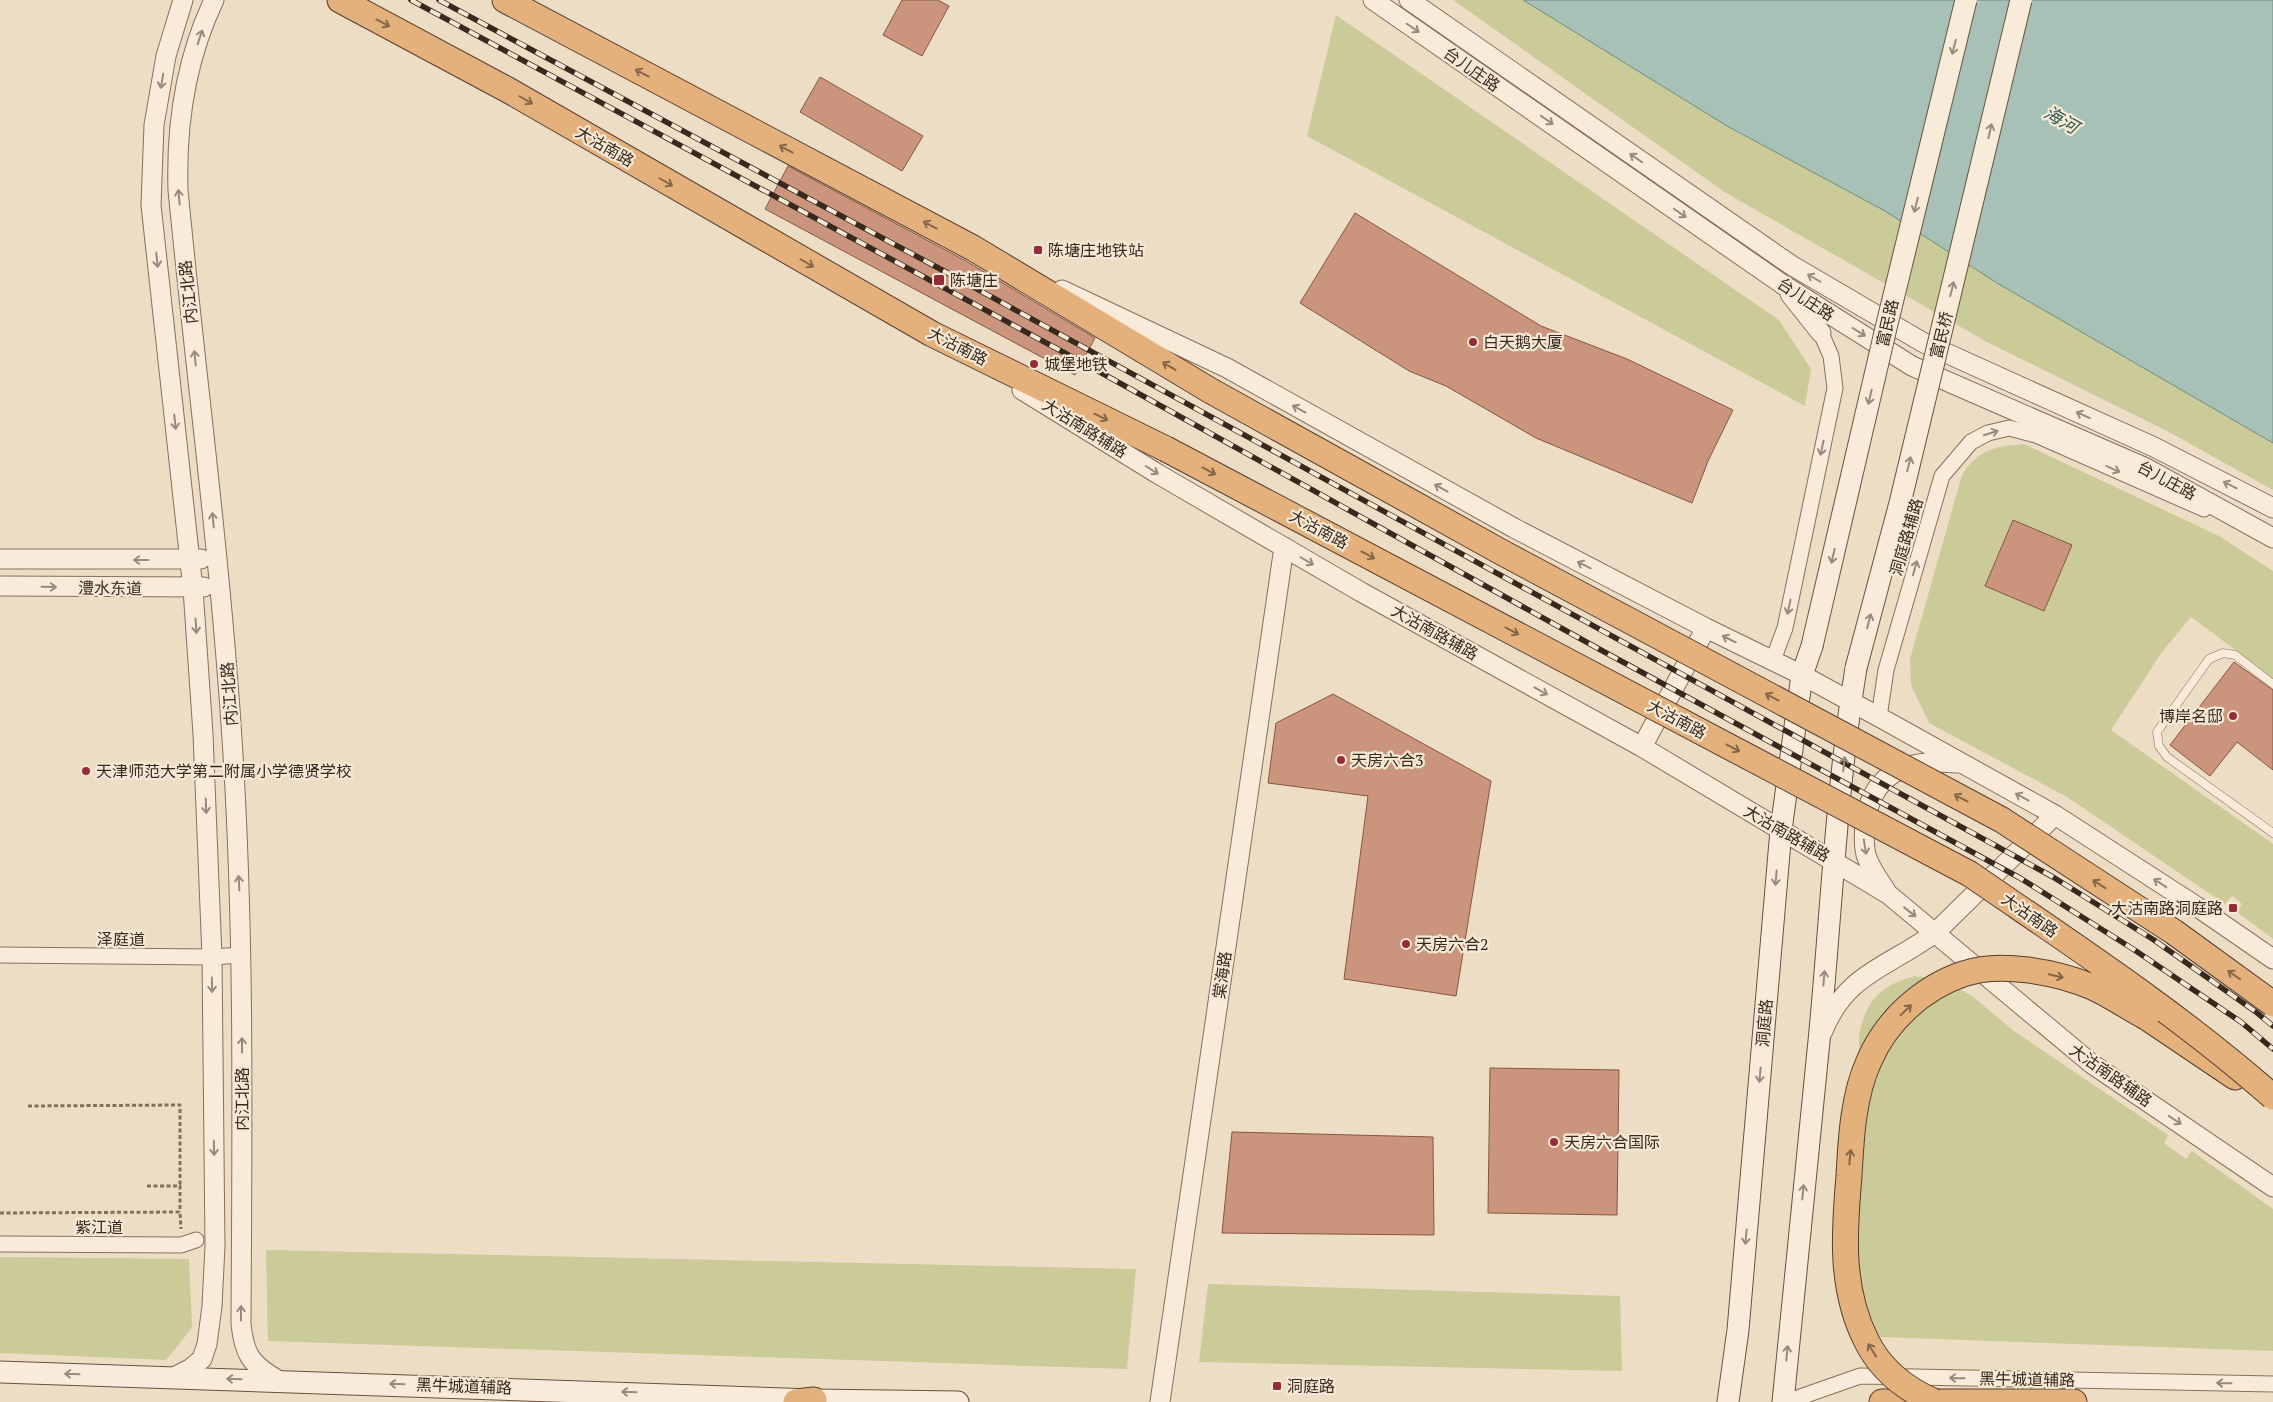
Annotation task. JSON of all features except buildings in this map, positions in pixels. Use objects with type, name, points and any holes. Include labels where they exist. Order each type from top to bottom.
[{"type":"highway","name":"大沽南路","points":[[340,0],[508,90],[932,334],[1166,449],[1970,874],[2230,1058],[2273,1097]]},
{"type":"highway","points":[[505,0],[973,248],[1211,391],[1512,557],[2002,820],[2174,932],[2273,1004]]},
{"type":"highway","points":[[1934,1402],[1909,1389],[1898,1380],[1884,1366],[1866,1341],[1852,1302],[1845,1250],[1845,1220],[1853,1124],[1868,1063],[1884,1034],[1913,1002],[1933,987],[1965,973],[1997,969],[2026,969],[2070,979],[2091,986],[2146,1017],[2273,1102]]},
{"type":"highway","points":[[1882,1402],[2010,1400],[2074,1402]]},
{"type":"main road","name":"富民路","points":[[1812,646],[1886,328],[1966,0]]},
{"type":"main road","name":"富民桥","points":[[1851,703],[1856,668],[1900,503],[2021,0]]},
{"type":"main road","name":"洞庭路","points":[[1728,1402],[1738,1330],[1780,830],[1802,675],[1812,646]]},
{"type":"main road","points":[[1784,1402],[1819,1040],[1834,860],[1851,703]]},
{"type":"main road","name":"黑牛城道辅路","points":[[0,1372],[278,1380],[805,1401],[958,1402]]},
{"type":"street","name":"内江北路","points":[[174,1377],[190,1370],[202,1359],[207,1344],[212,1306],[215,1246],[212,957],[203,734],[193,589],[151,206],[154,125],[166,56],[182,0]]},
{"type":"street","name":"内江北路","points":[[214,0],[192,60],[181,113],[177,151],[178,190],[220,586],[232,726],[242,955],[241,1324],[243,1344],[252,1363],[278,1380]]},
{"type":"street","name":"台儿庄路","points":[[1373,0],[1782,284],[1912,366],[2146,468],[2273,538]]},
{"type":"street","name":"台儿庄路","points":[[1409,0],[1705,206],[1816,279],[1924,343],[2154,447],[2273,508]]},
{"type":"street","points":[[973,248],[1227,368],[1514,528],[1706,628],[1802,675],[1879,717],[2055,815],[2196,906],[2273,959]]},
{"type":"street","points":[[1773,660],[1785,628],[1835,388],[1831,356],[1821,333],[1782,284]]},
{"type":"street","name":"大沽南路辅路","points":[[932,334],[1158,474],[1369,596],[1642,747],[1888,894],[1936,932],[2020,1006],[2092,1064],[2273,1187]]},
{"type":"street","name":"洞庭路辅路","points":[[1879,717],[1886,670],[1942,476],[1971,442],[1988,433],[2010,428],[2036,435],[2273,538]]},
{"type":"street","name":"棠海路","points":[[1160,1402],[1284,547]]},
{"type":"street","name":"澧水东道","points":[[0,559],[190,560],[217,558]]},
{"type":"street","name":"澧水东道","points":[[0,586],[193,589],[220,586]]},
{"type":"street","points":[[1642,747],[1706,628]]},
{"type":"street","points":[[1888,894],[1873,872],[1864,840],[1869,804],[1879,783],[1893,773],[1918,764],[1938,762],[1961,764]]},
{"type":"street","points":[[1819,1040],[1834,1008],[1855,984],[1871,971],[1922,943],[1936,932],[2055,815]]},
{"type":"street","name":"泽庭道","points":[[0,955],[212,957],[242,955]]},
{"type":"street","name":"紫江道","points":[[0,1244],[181,1245],[196,1240]]},
{"type":"street","name":"黑牛城道辅路","points":[[1784,1402],[1860,1376],[2273,1384]]},
{"type":"lane","points":[[2273,684],[2235,655],[2223,653],[2209,658],[2157,732],[2158,746],[2167,758],[2273,834]]},
{"type":"path","points":[[28,1106],[180,1105],[181,1245]]},
{"type":"path","points":[[147,1186],[180,1186]]},
{"type":"path","points":[[0,1213],[180,1212]]},
{"type":"green space","points":[[1453,0],[2273,0],[2273,490],[2169,432],[1987,342],[1726,193]]},
{"type":"green space","points":[[1336,15],[1779,320],[1811,369],[1805,406],[1307,136]]},
{"type":"green space","points":[[2024,444],[2219,536],[2273,571],[2273,678],[2191,617],[2162,652],[2111,730],[2273,844],[2273,939],[2237,912],[2242,904],[2232,896],[2225,904],[2067,797],[1929,723],[1911,685],[1910,659],[1962,475],[1974,460],[1988,451],[2004,446]]},
{"type":"green space","points":[[1915,976],[1944,981],[1972,996],[2014,1031],[2168,1135],[2164,1143],[2186,1159],[2192,1151],[2273,1209],[2273,1351],[1880,1337],[1872,1328],[1865,1307],[1858,1266],[1859,1036],[1865,1013],[1876,996],[1893,984]]},
{"type":"green space","points":[[266,1250],[1136,1269],[1127,1369],[268,1341]]},
{"type":"green space","points":[[0,1257],[189,1259],[192,1328],[166,1360],[0,1353]]},
{"type":"green space","points":[[1208,1284],[1620,1296],[1622,1371],[1199,1362]]},
{"type":"water","name":"海河","points":[[1523,0],[2273,0],[2273,443],[1997,283],[1885,211],[1727,126]]},
{"type":"railway","points":[[411,0],[1089,366],[1599,649],[2020,878],[2133,949],[2241,1022],[2273,1049]]},
{"type":"railway","points":[[439,0],[944,271],[2053,877],[2154,940],[2273,1026]]},
{"type":"place","name":"陈塘庄地铁站","points":[[1038,250]]},
{"type":"place","name":"陈塘庄","points":[[939,280]]},
{"type":"place","name":"白天鹅大厦","points":[[1473,342]]},
{"type":"place","name":"城堡地铁","points":[[1034,364]]},
{"type":"place","name":"博岸名邸","points":[[2233,716]]},
{"type":"place","name":"天房六合3","points":[[1341,760]]},
{"type":"place","name":"天津师范大学第二附属小学德贤学校","points":[[86,771]]},
{"type":"place","name":"大沽南路洞庭路","points":[[2233,908]]},
{"type":"place","name":"天房六合2","points":[[1406,944]]},
{"type":"place","name":"天房六合国际","points":[[1554,1142]]},
{"type":"place","name":"洞庭路","points":[[1277,1386]]}]
